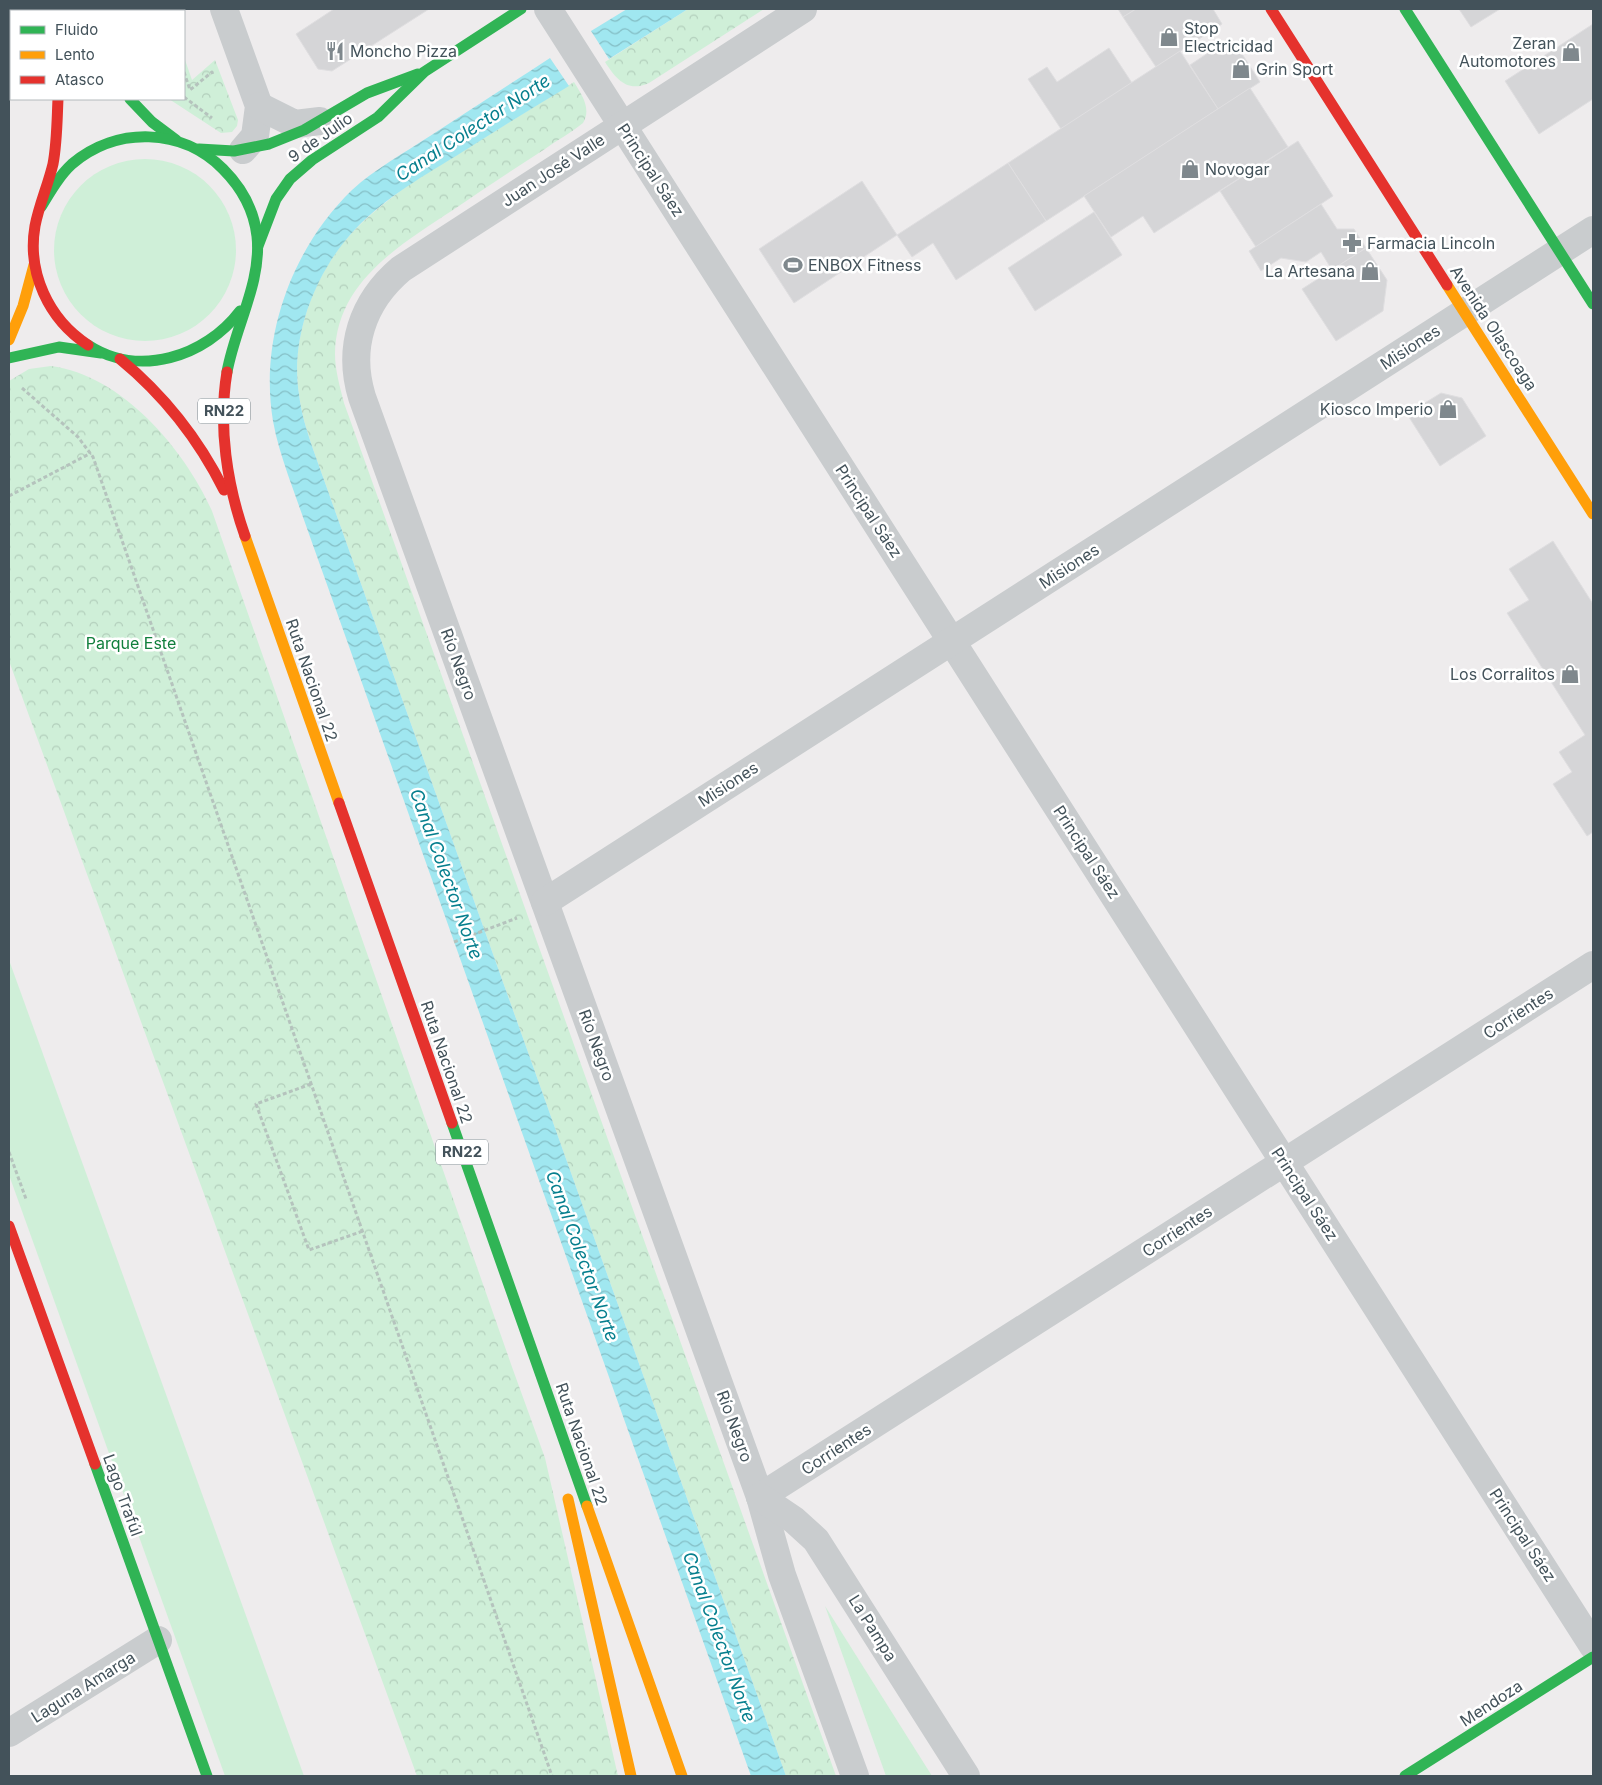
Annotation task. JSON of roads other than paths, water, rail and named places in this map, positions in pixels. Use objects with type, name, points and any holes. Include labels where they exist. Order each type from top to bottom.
[{"type":"main road","name":"9 de Julio","points":[[258,246],[276,199],[290,179],[312,160],[378,117],[424,72],[521,9]]},
{"type":"main road","name":"Avenida Olascoaga","points":[[1271,9],[1593,514]]},
{"type":"main road","points":[[1405,9],[1593,304]]},
{"type":"main road","name":"9 de Julio","points":[[199,149],[243,150],[269,144],[320,121],[367,93],[424,72]]},
{"type":"main road","name":"Ruta Nacional 22","points":[[58,100],[53,162],[34,236],[34,265],[39,284],[57,317],[77,337],[101,352],[120,359],[158,361],[196,350],[227,328],[248,295]]},
{"type":"main road","name":"Ruta Nacional 22","points":[[131,100],[152,122],[176,140]]},
{"type":"main road","name":"Ruta Nacional 22","points":[[41,207],[54,183],[73,163],[96,147],[121,138],[149,136],[176,140],[199,149],[223,166],[241,190],[254,216],[258,246],[256,271],[234,338],[228,367],[223,426],[225,456],[242,528],[682,1776]]},
{"type":"main road","points":[[9,340],[24,306],[34,265]]},
{"type":"main road","points":[[9,358],[59,347],[101,352]]},
{"type":"main road","name":"Ruta Nacional 22","points":[[120,359],[152,386],[185,422],[219,480],[242,528]]},
{"type":"main road","name":"Lago Trafúl","points":[[9,1226],[207,1776]]},
{"type":"main road","points":[[540,1375],[562,1471]]},
{"type":"main road","points":[[566,1490],[631,1776]]},
{"type":"main road","name":"Mendoza","points":[[1405,1776],[1593,1656]]},
{"type":"street","points":[[224,9],[259,106],[255,136],[243,150]]},
{"type":"street","name":"Principal Sáez","points":[[548,9],[1593,1646]]},
{"type":"street","name":"Juan José Valle","points":[[366,313],[382,287],[407,264],[803,9]]},
{"type":"street","points":[[259,106],[294,124],[320,121]]},
{"type":"street","name":"Misiones","points":[[545,902],[1593,230]]},
{"type":"street","name":"Río Negro","points":[[366,313],[359,333],[355,354],[355,368],[362,397],[760,1497],[782,1575],[855,1776]]},
{"type":"street","name":"Corrientes","points":[[760,1497],[1593,965]]},
{"type":"street","name":"La Pampa","points":[[760,1497],[794,1520],[816,1540],[966,1776]]},
{"type":"street","name":"Laguna Amarga","points":[[9,1733],[158,1640]]},
{"type":"water","points":[[627,9],[688,9],[609,59],[591,31]]},
{"type":"water","name":"Canal Colector Norte","points":[[550,58],[569,86],[427,173],[400,192],[361,223],[337,251],[316,289],[302,330],[297,373],[300,401],[304,422],[313,449],[786,1776],[751,1776],[288,475],[273,421],[270,390],[271,358],[276,327],[285,296],[297,267],[312,239],[331,213],[352,190],[380,168]]},
{"type":"place","name":"Stop Electricidad","points":[[1169,37]]},
{"type":"place","name":"Moncho Pizza","points":[[335,51]]},
{"type":"place","name":"Zeran Automotores","points":[[1571,52]]},
{"type":"place","name":"Grin Sport","points":[[1241,69]]},
{"type":"place","name":"Novogar","points":[[1190,169]]},
{"type":"place","name":"Farmacia Lincoln","points":[[1352,243]]},
{"type":"place","name":"ENBOX Fitness","points":[[793,265]]},
{"type":"place","name":"La Artesana","points":[[1370,271]]},
{"type":"place","name":"Kiosco Imperio","points":[[1448,409]]},
{"type":"place","name":"Los Corralitos","points":[[1570,674]]},
{"type":"park label","name":"Parque Este","points":[[131,643]]}]
